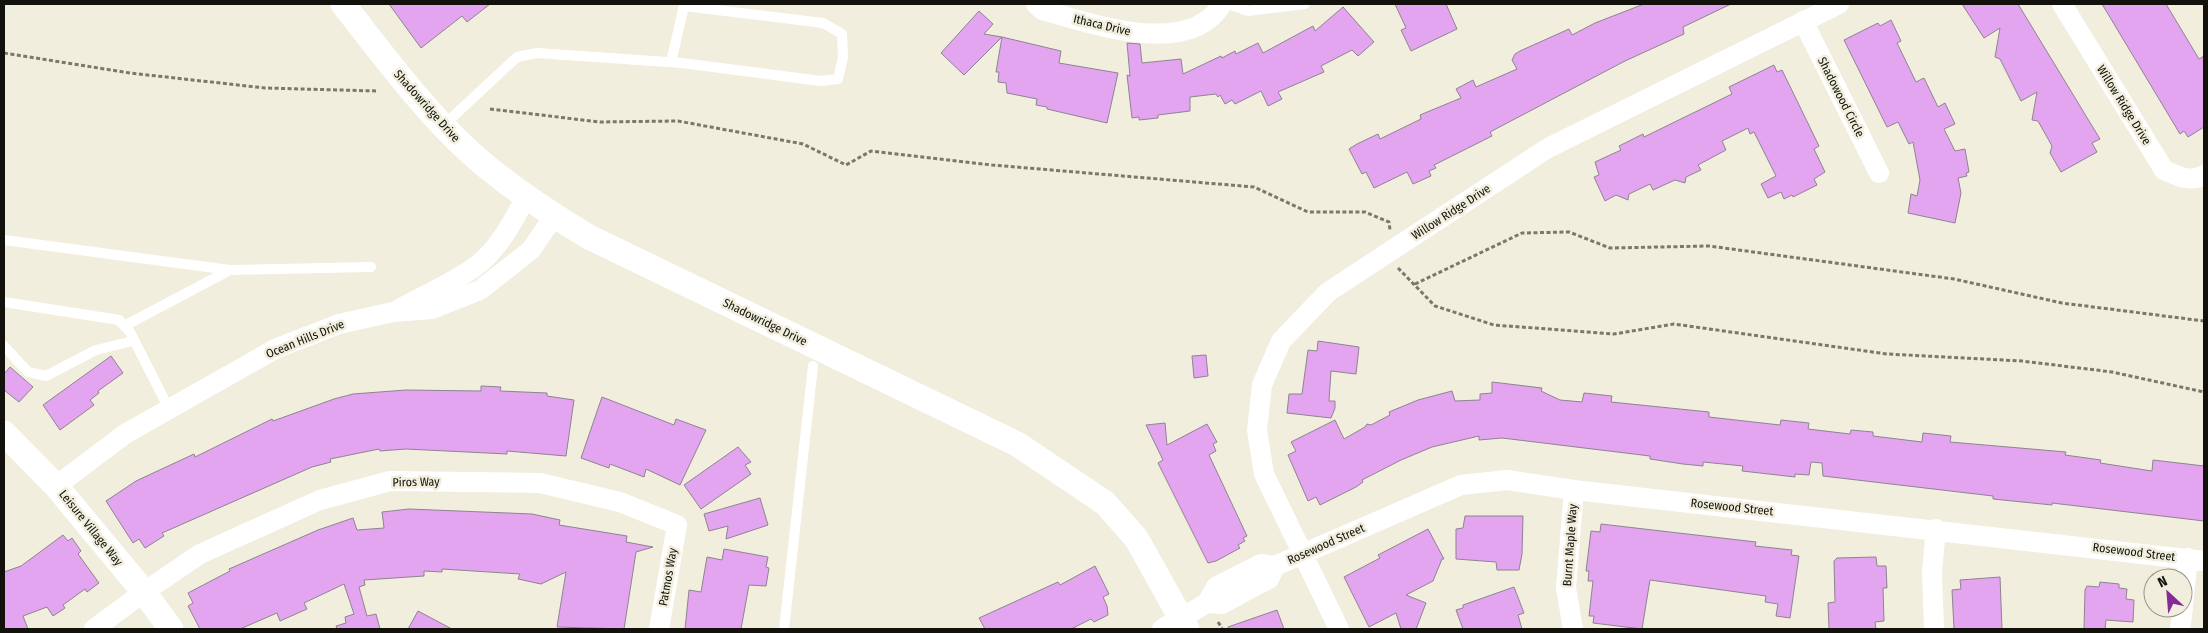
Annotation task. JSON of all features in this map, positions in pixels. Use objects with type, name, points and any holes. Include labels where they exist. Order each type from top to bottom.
[{"type":"street","name":"Ithaca Drive","points":[[1036,4],[1042,10],[1126,33],[1176,31],[1200,26],[1215,15],[1222,4]]},
{"type":"street","name":"Willow Ridge Drive","points":[[1339,629],[1264,474],[1257,430],[1262,385],[1281,341],[1328,292],[1548,148],[1839,4]]},
{"type":"street","name":"Willow Ridge Drive","points":[[2062,4],[2164,170],[2185,179],[2204,176]]},
{"type":"street","name":"Shadowridge Drive","points":[[351,7],[410,89],[474,156],[526,197],[554,216],[589,237],[1017,444],[1105,503],[1136,538],[1177,625]]},
{"type":"street","name":"Shadowood Circle","points":[[1803,21],[1879,172]]},
{"type":"street","points":[[393,312],[465,273],[480,262],[506,233],[526,197]]},
{"type":"street","name":"Ocean Hills Drive","points":[[56,486],[125,434],[277,348],[338,324],[393,312],[432,309],[480,290],[530,250],[554,216]]},
{"type":"street","points":[[465,273],[480,290]]},
{"type":"street","name":"Leisure Village Way","points":[[4,433],[56,486],[144,592],[171,629]]},
{"type":"street","name":"Rosewood Street","points":[[1177,625],[1207,603],[1222,604],[1269,579],[1275,566],[1302,554],[1462,485],[1507,480],[1574,490],[1936,529],[2196,560]]},
{"type":"street","name":"Piros Way","points":[[94,629],[200,554],[320,500],[390,481],[540,483],[620,502],[677,525]]},
{"type":"street","name":"Burnt Maple Way","points":[[1573,629],[1566,588],[1574,490]]},
{"type":"street","name":"Patmos Way","points":[[659,629],[677,525]]},
{"type":"street","points":[[1934,629],[1932,572],[1936,529]]},
{"type":"lane","points":[[1228,4],[1248,10],[1305,4]]},
{"type":"lane","points":[[444,125],[517,57],[537,53],[671,62],[821,81],[838,79],[843,57],[842,34],[823,23],[684,6],[671,62]]},
{"type":"lane","points":[[4,240],[230,270],[371,267]]},
{"type":"lane","points":[[126,325],[230,270]]},
{"type":"lane","points":[[4,302],[119,320],[126,325],[169,409]]},
{"type":"lane","points":[[4,346],[28,372],[46,376],[96,350],[133,340]]},
{"type":"lane","points":[[784,629],[813,366]]},
{"type":"path","points":[[4,53],[130,73],[265,88],[377,91]]},
{"type":"path","points":[[490,108],[600,122],[678,120],[803,144],[846,165],[871,151],[992,165],[1254,187],[1308,212],[1365,212],[1384,219],[1389,222],[1399,271],[1415,284],[1435,306],[1494,325],[1614,334],[1674,324],[1887,354],[2022,362],[2112,372],[2204,392]]},
{"type":"path","points":[[1415,284],[1522,233],[1570,232],[1610,248],[1709,246],[1954,279],[2062,303],[2204,321]]},
{"type":"building","points":[[389,4],[490,4],[467,22],[462,16],[421,48]]},
{"type":"building","points":[[1395,4],[1446,4],[1457,29],[1411,51],[1401,30],[1406,28]]},
{"type":"building","points":[[1644,4],[1731,4],[1683,27],[1684,34],[1625,61],[1490,132],[1492,136],[1434,165],[1436,168],[1429,171],[1431,176],[1413,184],[1407,172],[1374,188],[1366,172],[1362,174],[1349,149],[1357,144],[1378,134],[1380,139],[1421,119],[1420,115],[1461,98],[1456,89],[1473,80],[1476,87],[1517,69],[1512,60],[1515,54],[1520,51],[1569,29],[1572,35],[1595,23]]},
{"type":"building","points":[[1962,4],[2018,4],[2100,139],[2092,143],[2097,152],[2061,172],[2050,153],[2052,146],[2038,121],[2032,120],[2037,92],[2021,101],[2000,59],[1995,57],[2000,28],[1984,38]]},
{"type":"building","points":[[2102,4],[2166,4],[2199,59],[2204,56],[2204,127],[2188,137],[2184,131],[2180,134]]},
{"type":"building","points":[[1343,7],[1374,42],[1358,56],[1352,50],[1321,66],[1324,72],[1278,92],[1282,99],[1268,106],[1261,91],[1235,104],[1232,100],[1225,104],[1220,95],[1218,97],[1216,94],[1190,97],[1190,111],[1158,115],[1158,118],[1139,120],[1139,117],[1132,118],[1127,75],[1130,76],[1127,43],[1140,44],[1142,63],[1181,59],[1183,74],[1221,56],[1222,58],[1235,51],[1236,54],[1258,43],[1263,53],[1313,26],[1315,31]]},
{"type":"building","points":[[979,11],[993,24],[984,34],[1002,37],[964,75],[941,53]]},
{"type":"building","points":[[1891,20],[1901,41],[1897,43],[1916,82],[1924,78],[1938,107],[1945,103],[1955,124],[1944,129],[1955,151],[1965,149],[1969,172],[1966,173],[1967,176],[1958,178],[1961,193],[1955,223],[1908,213],[1911,194],[1917,196],[1920,180],[1913,142],[1909,144],[1898,122],[1887,127],[1844,40],[1878,23],[1880,26]]},
{"type":"building","points":[[1002,37],[1061,51],[1059,63],[1118,73],[1107,123],[1047,109],[1047,107],[1036,105],[1037,99],[1007,93],[1006,83],[998,82],[999,72],[996,72]]},
{"type":"building","points":[[1774,65],[1777,72],[1782,70],[1819,146],[1814,149],[1825,172],[1814,179],[1817,185],[1793,197],[1792,195],[1784,199],[1781,192],[1768,198],[1761,184],[1776,176],[1754,132],[1750,134],[1748,128],[1722,141],[1726,150],[1698,165],[1701,170],[1686,177],[1685,183],[1675,180],[1653,190],[1650,184],[1629,194],[1628,200],[1616,195],[1605,201],[1594,177],[1599,175],[1595,162],[1621,150],[1619,146],[1643,134],[1644,137],[1732,94],[1729,87]]},
{"type":"building","points":[[1318,341],[1359,347],[1356,374],[1331,371],[1329,401],[1335,401],[1335,408],[1331,418],[1287,413],[1289,394],[1302,394],[1308,350],[1317,351]]},
{"type":"building","points":[[1206,355],[1208,376],[1194,378],[1192,356]]},
{"type":"building","points":[[111,356],[123,373],[98,391],[99,393],[90,400],[94,405],[60,430],[43,405]]},
{"type":"building","points":[[10,367],[33,387],[19,402],[4,390],[4,374]]},
{"type":"building","points":[[1492,382],[1542,388],[1541,391],[1560,400],[1582,402],[1584,393],[1612,396],[1611,402],[1709,412],[1709,417],[1780,425],[1781,420],[1809,423],[1808,429],[1850,434],[1851,430],[1873,432],[1873,436],[1922,442],[1923,433],[1951,436],[1950,442],[2066,452],[2065,455],[2101,460],[2100,463],[2152,471],[2153,460],[2204,466],[2204,521],[2052,503],[2052,505],[1993,499],[1993,496],[1823,476],[1822,463],[1811,462],[1809,475],[1795,474],[1795,477],[1742,471],[1743,466],[1703,462],[1703,466],[1683,464],[1650,459],[1650,456],[1502,438],[1479,440],[1479,436],[1432,447],[1401,460],[1362,480],[1363,482],[1356,487],[1320,505],[1316,497],[1308,501],[1288,455],[1296,451],[1291,442],[1335,420],[1344,439],[1367,424],[1371,425],[1390,415],[1389,412],[1418,400],[1452,391],[1455,401],[1480,400],[1480,394],[1492,393]]},
{"type":"building","points":[[481,386],[501,387],[500,391],[547,393],[547,396],[574,400],[566,456],[507,451],[507,454],[406,449],[380,451],[379,449],[330,459],[331,462],[312,467],[162,533],[164,536],[145,548],[139,539],[133,543],[106,501],[136,481],[194,454],[195,457],[272,419],[273,421],[334,399],[353,394],[406,390],[481,391]]},
{"type":"building","points":[[602,397],[674,425],[676,419],[706,430],[680,485],[646,469],[644,477],[610,464],[609,468],[581,458]]},
{"type":"building","points":[[1165,423],[1167,445],[1207,424],[1217,442],[1213,444],[1216,451],[1209,455],[1247,536],[1243,538],[1245,541],[1238,545],[1240,548],[1216,561],[1208,563],[1158,463],[1163,460],[1146,425]]},
{"type":"building","points":[[738,447],[751,462],[745,465],[751,474],[701,509],[684,485]]},
{"type":"building","points":[[760,498],[768,525],[726,539],[728,526],[709,531],[704,514]]},
{"type":"building","points":[[409,509],[532,514],[560,520],[559,525],[627,536],[626,542],[653,547],[636,552],[624,629],[557,627],[566,572],[541,584],[518,579],[520,574],[442,569],[442,572],[424,571],[424,576],[364,580],[365,585],[359,587],[367,616],[376,614],[380,629],[337,629],[336,626],[346,623],[345,617],[354,614],[344,584],[304,603],[307,609],[280,621],[277,613],[240,629],[200,629],[188,606],[193,603],[188,593],[230,571],[229,569],[318,530],[353,518],[357,530],[384,528],[382,512]]},
{"type":"building","points":[[1465,516],[1523,516],[1522,554],[1519,570],[1497,570],[1496,562],[1456,559],[1456,529],[1463,528]]},
{"type":"building","points":[[1601,524],[1756,542],[1755,546],[1792,550],[1791,555],[1799,556],[1790,618],[1776,616],[1778,604],[1765,602],[1766,596],[1650,580],[1642,629],[1593,623],[1594,616],[1589,616],[1593,581],[1588,581],[1589,571],[1586,571],[1591,531],[1600,532]]},
{"type":"building","points":[[1428,529],[1444,559],[1442,559],[1433,581],[1406,595],[1426,603],[1416,629],[1401,629],[1396,613],[1369,627],[1344,577],[1380,558],[1378,555]]},
{"type":"building","points":[[63,535],[68,541],[72,538],[81,551],[78,554],[99,583],[87,592],[85,589],[63,605],[65,608],[53,616],[47,607],[23,616],[28,629],[4,629],[4,572],[21,566]]},
{"type":"building","points":[[724,549],[768,557],[766,567],[769,568],[766,586],[749,585],[741,629],[685,629],[689,590],[701,592],[707,557],[722,560]]},
{"type":"building","points":[[1876,557],[1877,566],[1886,566],[1887,588],[1883,588],[1884,621],[1875,622],[1876,629],[1829,629],[1828,603],[1835,602],[1834,561],[1837,558]]},
{"type":"building","points":[[1095,566],[1109,594],[1103,597],[1108,615],[1094,622],[1091,619],[1071,629],[985,629],[979,618],[1058,582],[1060,585]]},
{"type":"building","points":[[2000,577],[2002,629],[1954,629],[1952,590],[1961,589],[1960,580]]},
{"type":"building","points":[[2100,582],[2119,584],[2119,588],[2127,589],[2126,599],[2134,600],[2133,622],[2106,620],[2105,629],[2084,629],[2085,590],[2087,586],[2099,587]]},
{"type":"building","points":[[1514,587],[1524,613],[1518,615],[1522,629],[1463,629],[1456,610],[1463,608],[1463,605]]},
{"type":"building","points":[[1277,610],[1284,629],[1228,629],[1228,627]]},
{"type":"building","points":[[418,611],[452,629],[408,629]]}]
